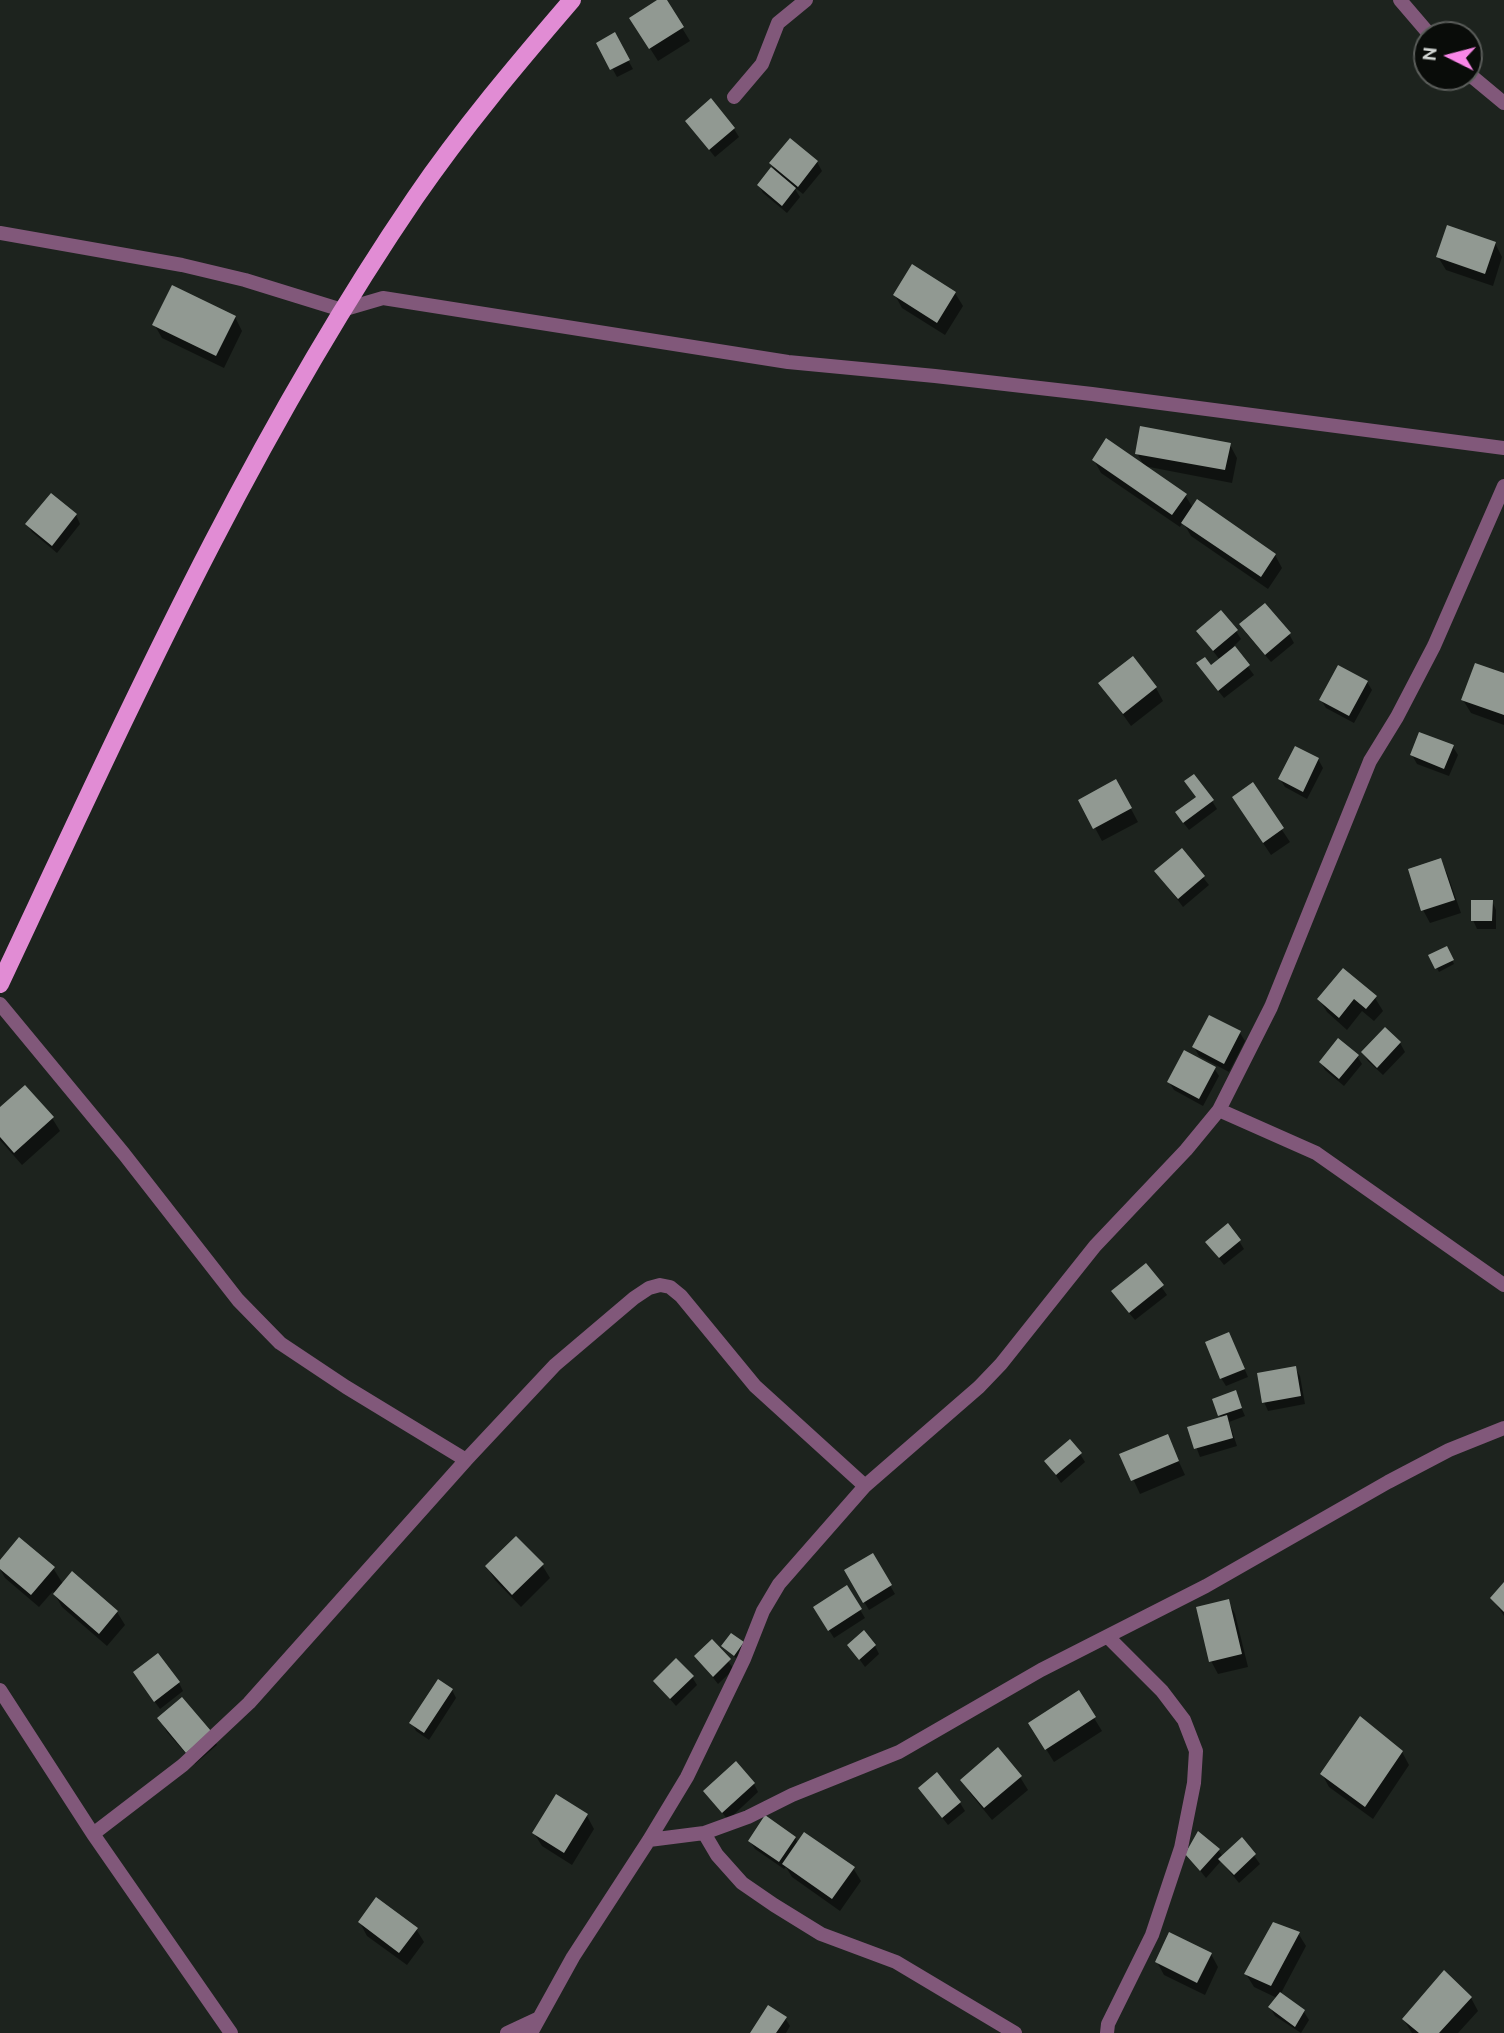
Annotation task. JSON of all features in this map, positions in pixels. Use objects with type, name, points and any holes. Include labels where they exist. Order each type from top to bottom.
[{"type":"main road","points":[[0,984],[141,687],[263,447],[342,310],[416,196],[494,90],[572,0]]},
{"type":"street","points":[[734,97],[762,64],[778,23],[806,0]]},
{"type":"street","points":[[1400,0],[1418,21]]},
{"type":"street","points":[[1483,86],[1504,103]]},
{"type":"street","points":[[0,233],[181,265],[245,280],[342,310],[383,298],[788,362],[1092,394],[1504,448]]},
{"type":"street","points":[[507,2033],[534,2026],[573,1956],[649,1840],[687,1777],[710,1732],[763,1611],[779,1584],[865,1486],[979,1387],[1001,1364],[1095,1246],[1186,1150],[1219,1110],[1271,1007],[1370,761],[1397,717],[1434,646],[1504,486]]},
{"type":"street","points":[[0,1004],[124,1154],[238,1300],[280,1343],[346,1387],[466,1460]]},
{"type":"street","points":[[1219,1110],[1316,1153],[1504,1285]]},
{"type":"street","points":[[93,1834],[183,1765],[249,1703],[466,1460],[555,1365],[634,1297],[649,1288],[660,1285],[670,1287],[681,1296],[755,1386],[804,1434],[865,1486]]},
{"type":"street","points":[[649,1840],[704,1833],[748,1817],[792,1795],[899,1752],[1041,1670],[1218,1580],[1388,1482],[1450,1450],[1504,1428]]},
{"type":"street","points":[[1107,2033],[1108,2024],[1152,1935],[1181,1848],[1194,1783],[1196,1751],[1184,1720],[1162,1691],[1108,1637]]},
{"type":"street","points":[[0,1690],[93,1834],[231,2033]]},
{"type":"street","points":[[704,1833],[717,1855],[742,1884],[774,1905],[821,1934],[896,1962],[1015,2033]]},
{"type":"building","points":[[657,0],[667,0],[684,27],[649,49],[629,18]]},
{"type":"building","points":[[615,32],[630,60],[610,70],[596,43]]},
{"type":"building","points":[[711,98],[735,128],[709,150],[685,121]]},
{"type":"building","points":[[790,138],[818,161],[798,187],[769,163]]},
{"type":"building","points":[[771,167],[796,188],[782,206],[757,185]]},
{"type":"building","points":[[1447,225],[1496,242],[1485,274],[1436,257]]},
{"type":"building","points":[[912,264],[956,292],[937,323],[893,295]]},
{"type":"building","points":[[172,285],[236,316],[216,356],[152,325]]},
{"type":"building","points":[[1140,426],[1231,443],[1225,470],[1135,454]]},
{"type":"building","points":[[1106,438],[1187,494],[1172,515],[1092,460]]},
{"type":"building","points":[[51,493],[77,514],[52,546],[25,524]]},
{"type":"building","points":[[1197,499],[1276,554],[1261,577],[1181,523]]},
{"type":"building","points":[[1265,603],[1291,633],[1265,655],[1239,624]]},
{"type":"building","points":[[1221,610],[1238,630],[1213,651],[1196,631]]},
{"type":"building","points":[[1235,646],[1250,665],[1218,691],[1196,663],[1205,657],[1211,665]]},
{"type":"building","points":[[1133,656],[1157,687],[1123,714],[1098,683]]},
{"type":"building","points":[[1475,663],[1504,673],[1504,715],[1461,700]]},
{"type":"building","points":[[1338,665],[1368,681],[1349,716],[1319,700]]},
{"type":"building","points":[[1419,732],[1454,745],[1444,769],[1410,755]]},
{"type":"building","points":[[1295,746],[1319,758],[1303,792],[1278,779]]},
{"type":"building","points":[[1194,774],[1214,800],[1183,823],[1175,812],[1196,797],[1184,781]]},
{"type":"building","points":[[1116,779],[1132,808],[1093,829],[1078,800]]},
{"type":"building","points":[[1253,782],[1284,828],[1263,843],[1232,797]]},
{"type":"building","points":[[1182,848],[1205,876],[1178,899],[1154,871]]},
{"type":"building","points":[[1441,858],[1455,900],[1421,911],[1408,869]]},
{"type":"building","points":[[1471,900],[1493,900],[1492,921],[1471,921]]},
{"type":"building","points":[[1447,946],[1454,960],[1435,969],[1428,955]]},
{"type":"building","points":[[1343,968],[1377,996],[1366,1009],[1354,999],[1339,1018],[1317,999]]},
{"type":"building","points":[[1209,1015],[1241,1031],[1224,1064],[1192,1047]]},
{"type":"building","points":[[1385,1027],[1401,1042],[1377,1068],[1361,1052]]},
{"type":"building","points":[[1338,1038],[1359,1055],[1339,1079],[1319,1062]]},
{"type":"building","points":[[1184,1050],[1216,1067],[1199,1099],[1167,1082]]},
{"type":"building","points":[[25,1085],[54,1117],[14,1153],[0,1137],[0,1107]]},
{"type":"building","points":[[1228,1223],[1241,1240],[1219,1258],[1205,1242]]},
{"type":"building","points":[[1146,1263],[1164,1285],[1129,1313],[1111,1291]]},
{"type":"building","points":[[1229,1332],[1245,1369],[1220,1379],[1205,1342]]},
{"type":"building","points":[[1296,1366],[1301,1396],[1262,1403],[1257,1373]]},
{"type":"building","points":[[1236,1390],[1242,1408],[1218,1416],[1212,1399]]},
{"type":"building","points":[[1227,1415],[1233,1438],[1194,1449],[1187,1427]]},
{"type":"building","points":[[1168,1434],[1179,1461],[1131,1481],[1119,1454]]},
{"type":"building","points":[[1070,1439],[1082,1453],[1056,1475],[1044,1461]]},
{"type":"building","points":[[516,1536],[544,1564],[512,1595],[485,1566]]},
{"type":"building","points":[[19,1537],[55,1567],[31,1595],[0,1569],[0,1560]]},
{"type":"building","points":[[873,1553],[892,1585],[863,1603],[844,1570]]},
{"type":"building","points":[[72,1571],[118,1611],[99,1634],[53,1594]]},
{"type":"building","points":[[1504,1582],[1504,1612],[1490,1598]]},
{"type":"building","points":[[847,1585],[862,1609],[828,1631],[813,1607]]},
{"type":"building","points":[[1229,1599],[1242,1654],[1209,1662],[1196,1607]]},
{"type":"building","points":[[864,1630],[876,1645],[859,1660],[847,1645]]},
{"type":"building","points":[[731,1633],[744,1642],[734,1656],[721,1646]]},
{"type":"building","points":[[712,1639],[731,1659],[713,1677],[694,1656]]},
{"type":"building","points":[[158,1653],[180,1682],[154,1702],[133,1672]]},
{"type":"building","points":[[676,1658],[694,1676],[670,1699],[653,1681]]},
{"type":"building","points":[[438,1679],[453,1689],[424,1733],[409,1723]]},
{"type":"building","points":[[1079,1690],[1096,1717],[1045,1750],[1028,1723]]},
{"type":"building","points":[[182,1697],[211,1731],[186,1753],[157,1718]]},
{"type":"building","points":[[1360,1716],[1403,1751],[1365,1807],[1320,1774]]},
{"type":"building","points":[[998,1747],[1022,1776],[984,1808],[960,1780]]},
{"type":"building","points":[[736,1761],[755,1783],[722,1813],[703,1791]]},
{"type":"building","points":[[937,1772],[961,1802],[942,1818],[918,1788]]},
{"type":"building","points":[[556,1794],[588,1814],[564,1853],[532,1833]]},
{"type":"building","points":[[765,1815],[796,1837],[779,1862],[748,1841]]},
{"type":"building","points":[[1198,1831],[1220,1849],[1200,1871],[1185,1854]]},
{"type":"building","points":[[804,1832],[855,1867],[832,1899],[782,1864]]},
{"type":"building","points":[[1242,1837],[1256,1854],[1234,1875],[1218,1859]]},
{"type":"building","points":[[376,1897],[418,1928],[399,1953],[358,1922]]},
{"type":"building","points":[[1273,1922],[1300,1932],[1271,1986],[1244,1974]]},
{"type":"building","points":[[1169,1932],[1212,1953],[1197,1983],[1155,1962]]},
{"type":"building","points":[[1444,1970],[1472,1997],[1439,2033],[1419,2033],[1402,2019]]},
{"type":"building","points":[[1280,1992],[1305,2010],[1295,2027],[1268,2007]]},
{"type":"building","points":[[768,2005],[787,2017],[776,2033],[750,2033]]}]
